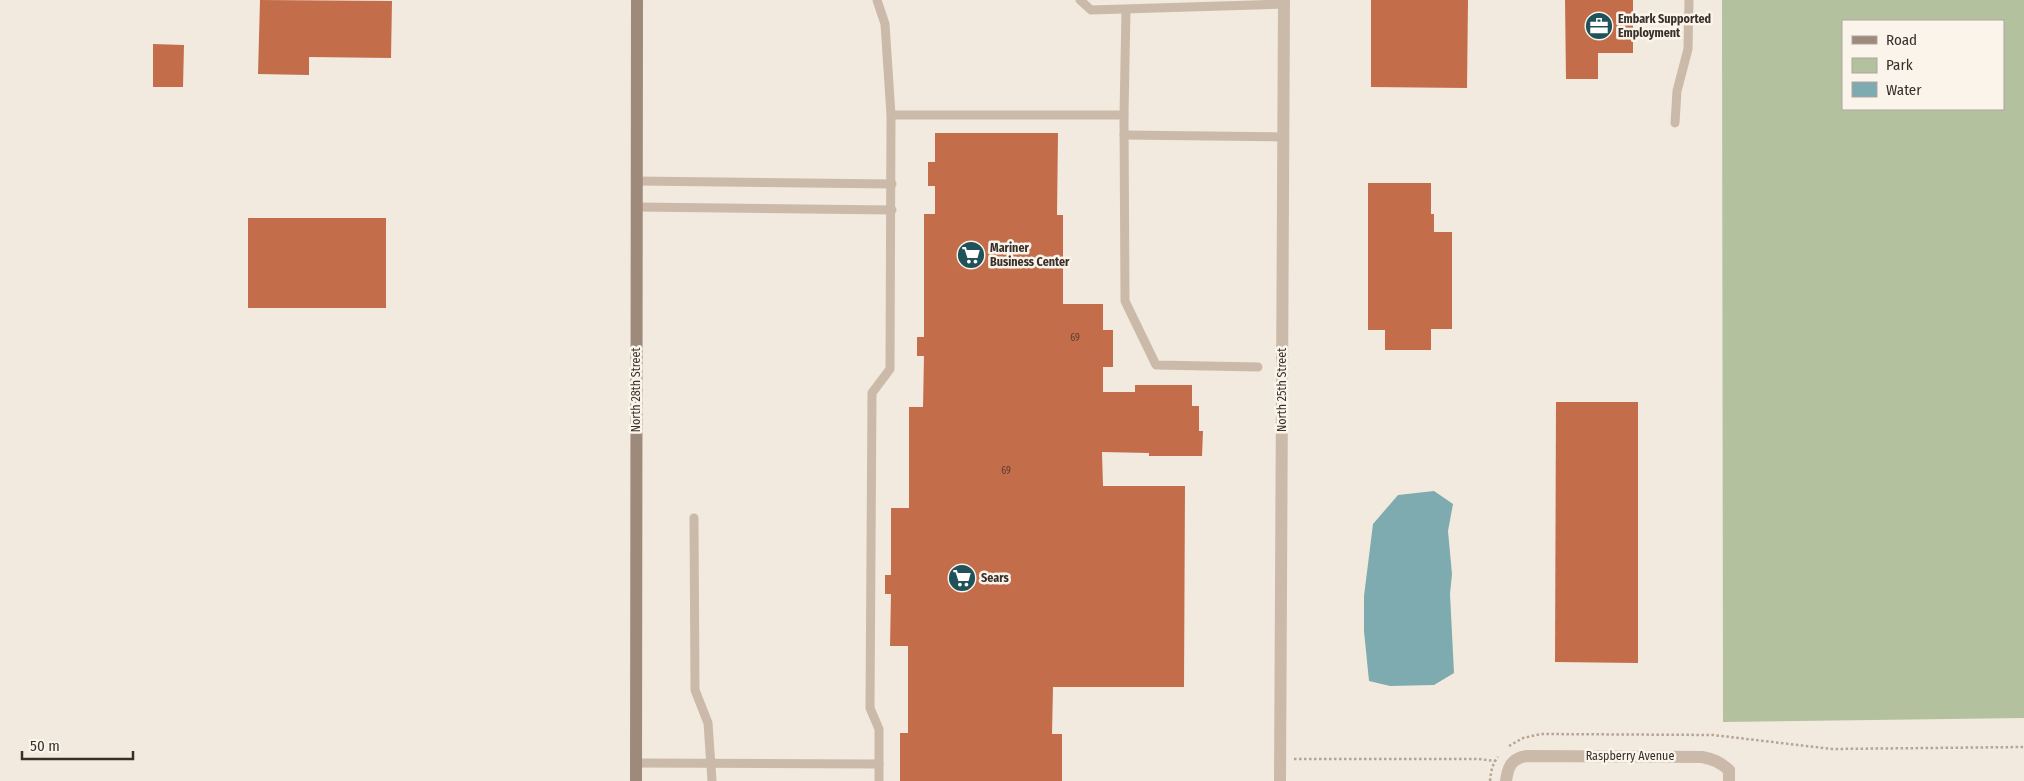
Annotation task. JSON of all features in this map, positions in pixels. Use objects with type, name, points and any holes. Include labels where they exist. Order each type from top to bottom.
[{"type":"main road","name":"North 28th Street","points":[[636,781],[637,0]]},
{"type":"street","name":"North 25th Street","points":[[1280,781],[1284,2]]},
{"type":"street","name":"Raspberry Avenue","points":[[1506,781],[1511,763],[1519,757],[1527,756],[1713,758],[1729,775]]},
{"type":"lane","points":[[877,0],[885,24],[891,115],[892,184],[890,368],[872,393],[870,708],[879,729],[879,781]]},
{"type":"lane","points":[[1080,0],[1091,10],[1284,2]]},
{"type":"lane","points":[[1675,123],[1676,91],[1688,49],[1689,0]]},
{"type":"lane","points":[[1126,10],[1124,115],[1125,302],[1156,366],[1258,367]]},
{"type":"lane","points":[[891,115],[1124,115]]},
{"type":"lane","points":[[1124,135],[1284,137]]},
{"type":"lane","points":[[637,181],[892,184]]},
{"type":"lane","points":[[637,207],[892,210]]},
{"type":"lane","points":[[694,518],[695,690],[708,723],[712,781]]},
{"type":"lane","points":[[636,763],[879,764]]},
{"type":"path","points":[[1507,748],[1522,738],[1541,734],[1713,735],[1832,749],[2024,748]]},
{"type":"path","points":[[1490,781],[1495,761],[1501,754]]},
{"type":"path","points":[[1280,759],[1479,759],[1495,761]]},
{"type":"green space","points":[[1722,0],[2024,0],[2024,718],[1723,722]]},
{"type":"water","points":[[1434,491],[1453,504],[1448,531],[1452,574],[1450,594],[1454,673],[1434,685],[1390,686],[1369,681],[1364,631],[1364,596],[1373,524],[1398,495]]},
{"type":"building","points":[[260,0],[392,1],[391,58],[309,57],[309,75],[258,74]]},
{"type":"building","points":[[1371,0],[1468,0],[1467,88],[1371,87]]},
{"type":"building","name":"Embark Supported Employment","points":[[1565,0],[1633,0],[1633,53],[1598,53],[1598,79],[1566,79]]},
{"type":"building","points":[[153,44],[184,45],[183,87],[153,87]]},
{"type":"building","points":[[935,133],[1058,133],[1057,215],[1063,215],[1063,304],[1103,304],[1103,330],[1113,330],[1113,367],[1103,367],[1103,392],[1135,392],[1135,385],[1192,385],[1192,406],[1199,406],[1199,431],[1203,431],[1202,456],[1149,456],[1149,453],[1102,452],[1103,486],[1185,486],[1184,687],[1053,687],[1052,734],[1062,734],[1062,781],[900,781],[900,733],[908,733],[908,646],[890,646],[891,594],[885,594],[885,575],[891,575],[891,508],[909,508],[909,407],[923,407],[924,356],[917,356],[917,337],[924,337],[924,214],[935,214],[935,186],[928,186],[928,162],[935,162]]},
{"type":"building","points":[[1368,183],[1431,183],[1431,214],[1434,214],[1434,232],[1452,232],[1452,329],[1431,329],[1431,350],[1385,350],[1385,330],[1368,330]]},
{"type":"building","points":[[248,218],[386,218],[386,308],[248,308]]},
{"type":"building","points":[[1556,402],[1638,402],[1638,663],[1555,662]]},
{"type":"place","name":"Embark Supported Employment","points":[[1599,26]]},
{"type":"place","name":"Mariner Business Center","points":[[971,255]]},
{"type":"place","name":"Sears","points":[[962,578]]}]
